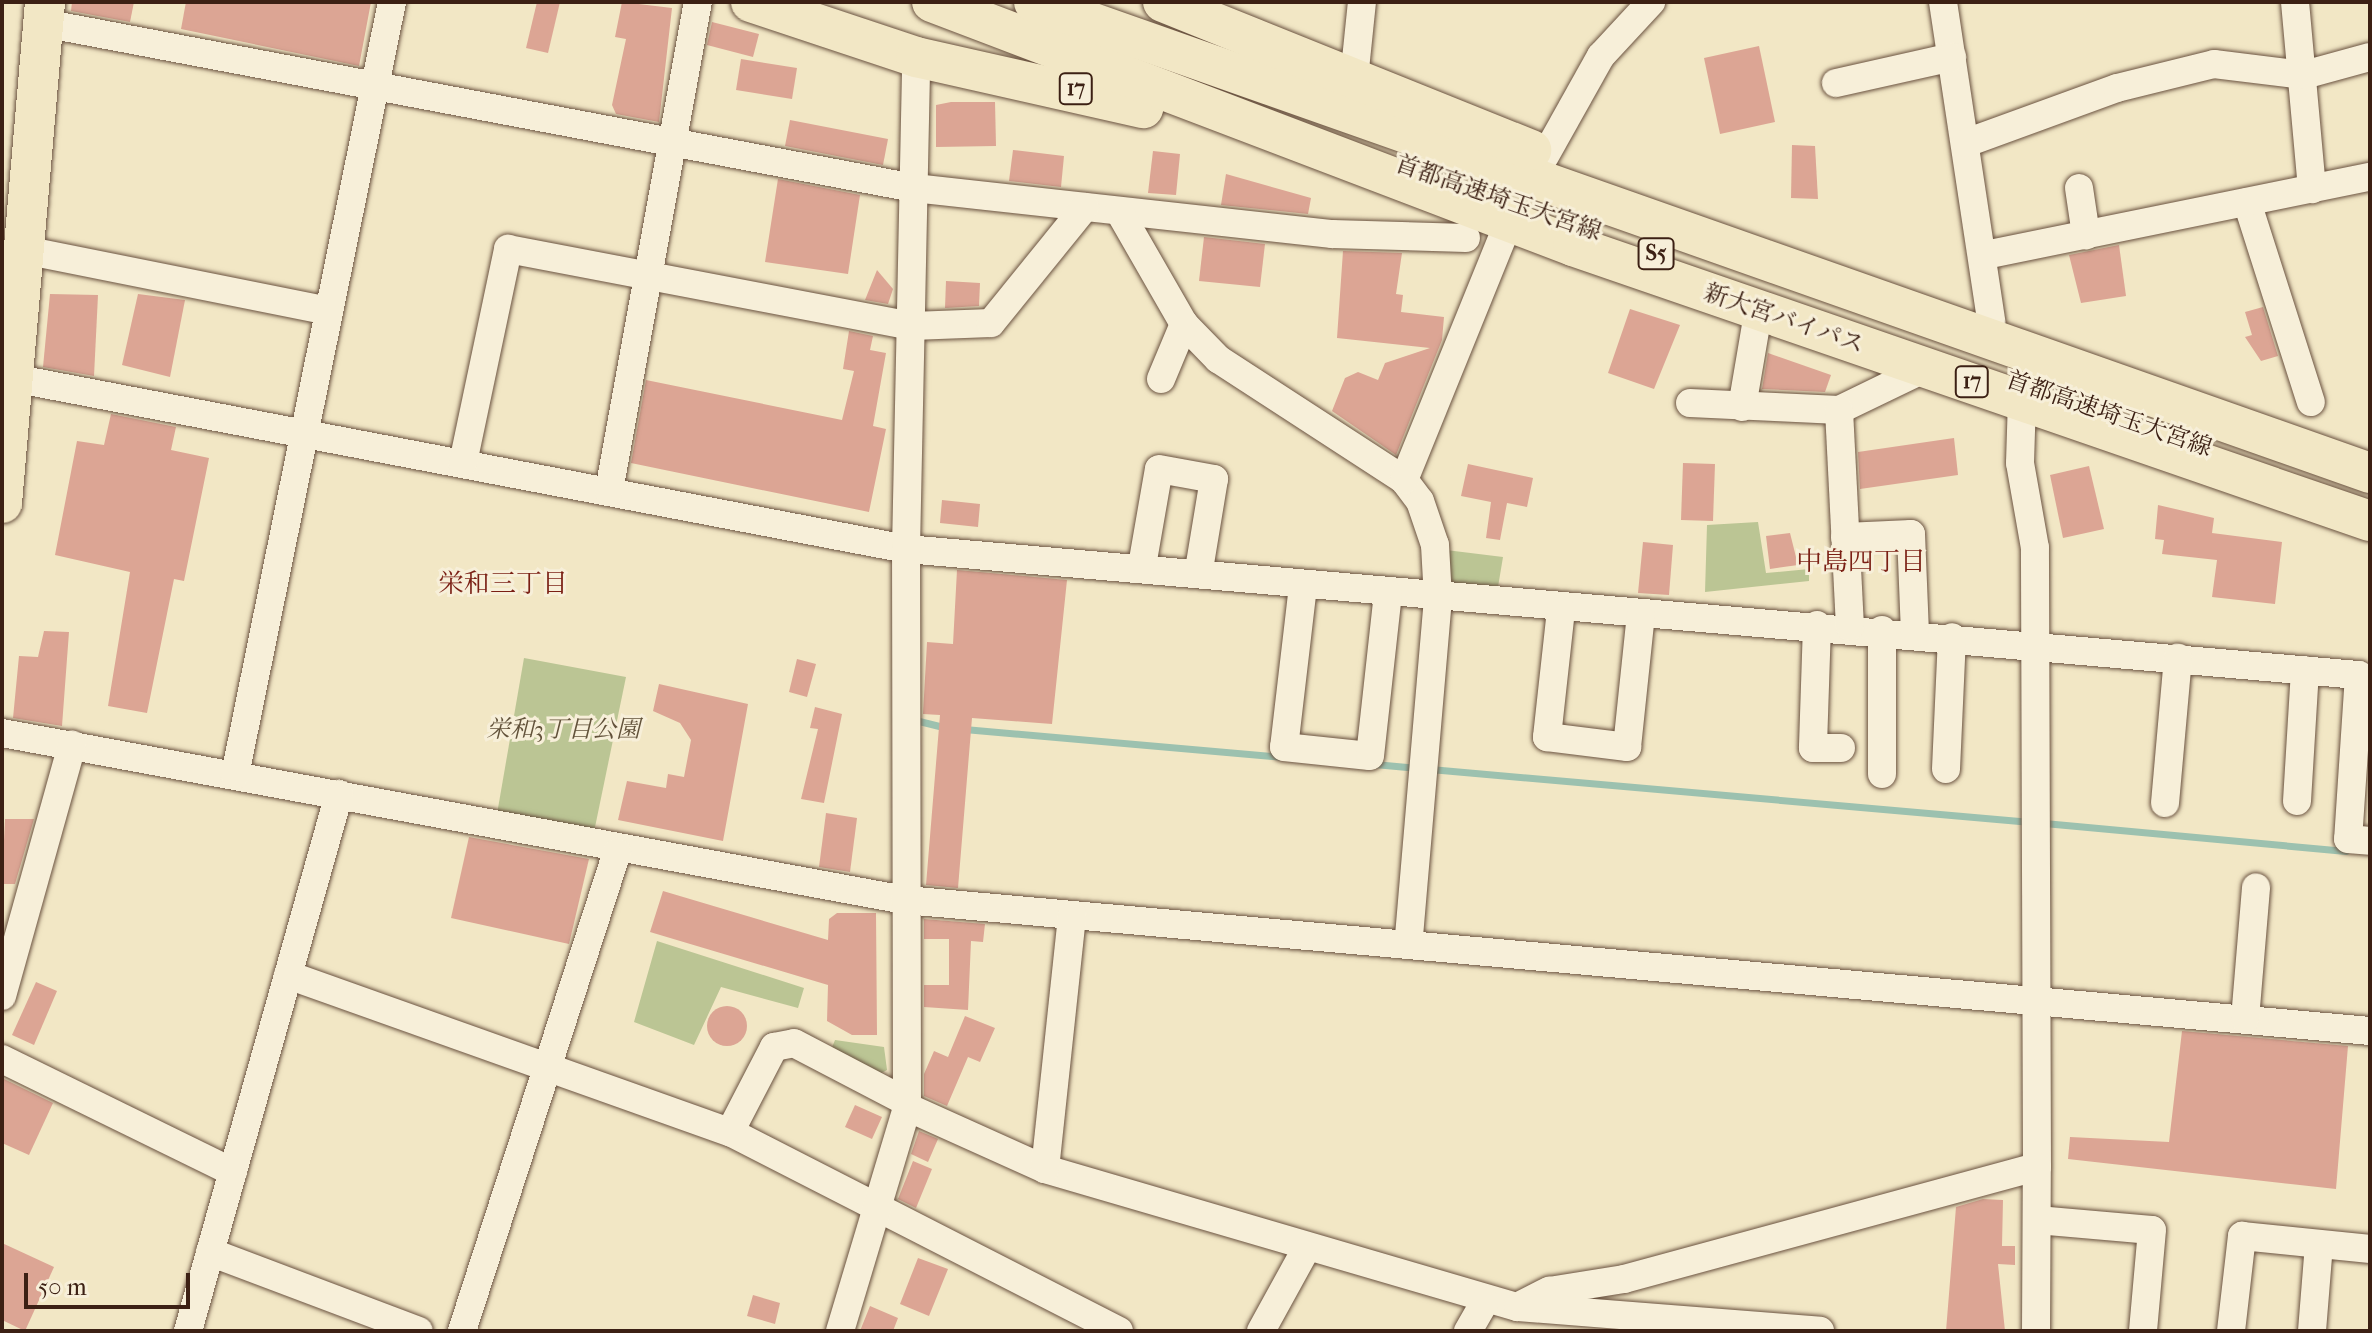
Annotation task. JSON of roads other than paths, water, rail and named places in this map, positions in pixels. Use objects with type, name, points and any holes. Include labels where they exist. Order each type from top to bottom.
[{"type":"highway","name":"17","points":[[751,2],[909,42],[1401,181]]},
{"type":"highway","points":[[834,2],[909,42]]},
{"type":"highway","name":"新大宮バイパス","points":[[932,2],[1509,222],[1758,313],[1928,367],[2370,521]]},
{"type":"highway","name":"首都高速埼玉大宮線","points":[[943,2],[2370,506]]},
{"type":"highway","name":"首都高速埼玉大宮線","points":[[1034,2],[2370,473]]},
{"type":"highway","points":[[1049,2],[1592,180],[2370,452]]},
{"type":"highway","points":[[1144,2],[1354,79],[1545,156],[1592,180]]},
{"type":"highway","points":[[1163,2],[1200,21]]},
{"type":"highway","points":[[2,503],[7,377],[24,250],[44,13]]},
{"type":"street","points":[[235,775],[392,2]]},
{"type":"street","points":[[609,491],[698,2]]},
{"type":"street","points":[[1354,79],[1362,2]]},
{"type":"street","points":[[1545,156],[1601,56],[1651,2]]},
{"type":"street","points":[[1943,2],[1985,255],[1991,321]]},
{"type":"street","points":[[2295,2],[2312,189]]},
{"type":"street","points":[[44,13],[374,88],[914,188],[1442,243],[1466,238]]},
{"type":"street","points":[[840,1331],[907,1104],[906,549],[914,188],[909,42]]},
{"type":"street","points":[[1836,83],[1952,57]]},
{"type":"street","points":[[1966,143],[2117,88],[2214,64],[2304,75],[2370,57]]},
{"type":"street","points":[[1985,255],[2370,177]]},
{"type":"street","points":[[2079,188],[2086,235]]},
{"type":"street","points":[[2247,202],[2311,402]]},
{"type":"street","points":[[463,463],[508,249],[649,272],[912,326],[991,323],[1085,207]]},
{"type":"street","points":[[1119,211],[1184,324],[1218,359],[1404,480],[1435,545],[1438,598],[1408,945]]},
{"type":"street","points":[[1404,480],[1509,222]]},
{"type":"street","points":[[24,250],[329,311]]},
{"type":"street","points":[[1742,407],[1758,313]]},
{"type":"street","points":[[1161,379],[1184,324]]},
{"type":"street","points":[[1690,403],[1839,410],[1928,367]]},
{"type":"street","points":[[7,377],[906,549],[1199,570],[1303,586],[1561,610],[1850,627],[2359,675],[2348,839],[2370,841]]},
{"type":"street","points":[[2022,399],[2018,432],[2035,548],[2036,1331]]},
{"type":"street","points":[[1839,410],[1850,627]]},
{"type":"street","points":[[1142,566],[1159,469],[1214,479],[1199,570]]},
{"type":"street","points":[[1845,537],[1911,534],[1915,633]]},
{"type":"street","points":[[1303,586],[1284,747],[1370,756],[1388,594]]},
{"type":"street","points":[[1561,610],[1547,737],[1627,747],[1641,614]]},
{"type":"street","points":[[1817,625],[1813,748],[1841,748]]},
{"type":"street","points":[[1882,630],[1882,774]]},
{"type":"street","points":[[1946,769],[1952,637]]},
{"type":"street","points":[[2165,803],[2178,658]]},
{"type":"street","points":[[2297,801],[2305,670]]},
{"type":"street","points":[[2,733],[339,794],[617,852],[905,900],[2370,1031]]},
{"type":"street","points":[[2,996],[72,745]]},
{"type":"street","points":[[188,1331],[339,794]]},
{"type":"street","points":[[462,1331],[544,1064],[617,852]]},
{"type":"street","points":[[2245,1019],[2256,887]]},
{"type":"street","points":[[1045,1169],[1072,915]]},
{"type":"street","points":[[288,975],[730,1132],[1119,1331]]},
{"type":"street","points":[[730,1132],[774,1047],[794,1043],[907,1104],[1045,1169],[1305,1251],[1517,1307],[1820,1331]]},
{"type":"street","points":[[2,1059],[233,1172]]},
{"type":"street","points":[[1517,1307],[1549,1291],[1624,1279],[2037,1167]]},
{"type":"street","points":[[2037,1220],[2152,1230],[2143,1331]]},
{"type":"street","points":[[2231,1331],[2242,1236],[2370,1249]]},
{"type":"street","points":[[2312,1331],[2319,1244]]},
{"type":"street","points":[[1261,1331],[1305,1251]]},
{"type":"street","points":[[210,1252],[419,1331]]},
{"type":"street","points":[[1468,1331],[1485,1301]]},
{"type":"waterway","points":[[919,721],[948,728]]},
{"type":"waterway","points":[[964,729],[1282,757]]},
{"type":"waterway","points":[[1374,764],[1418,768]]},
{"type":"waterway","points":[[1430,769],[2031,822]]},
{"type":"waterway","points":[[2044,823],[2346,851]]},
{"type":"district","name":"中島四丁目","points":[[1861,562]]},
{"type":"district","name":"栄和三丁目","points":[[503,584]]},
{"type":"park label","name":"栄和3丁目公園","points":[[563,730]]}]
